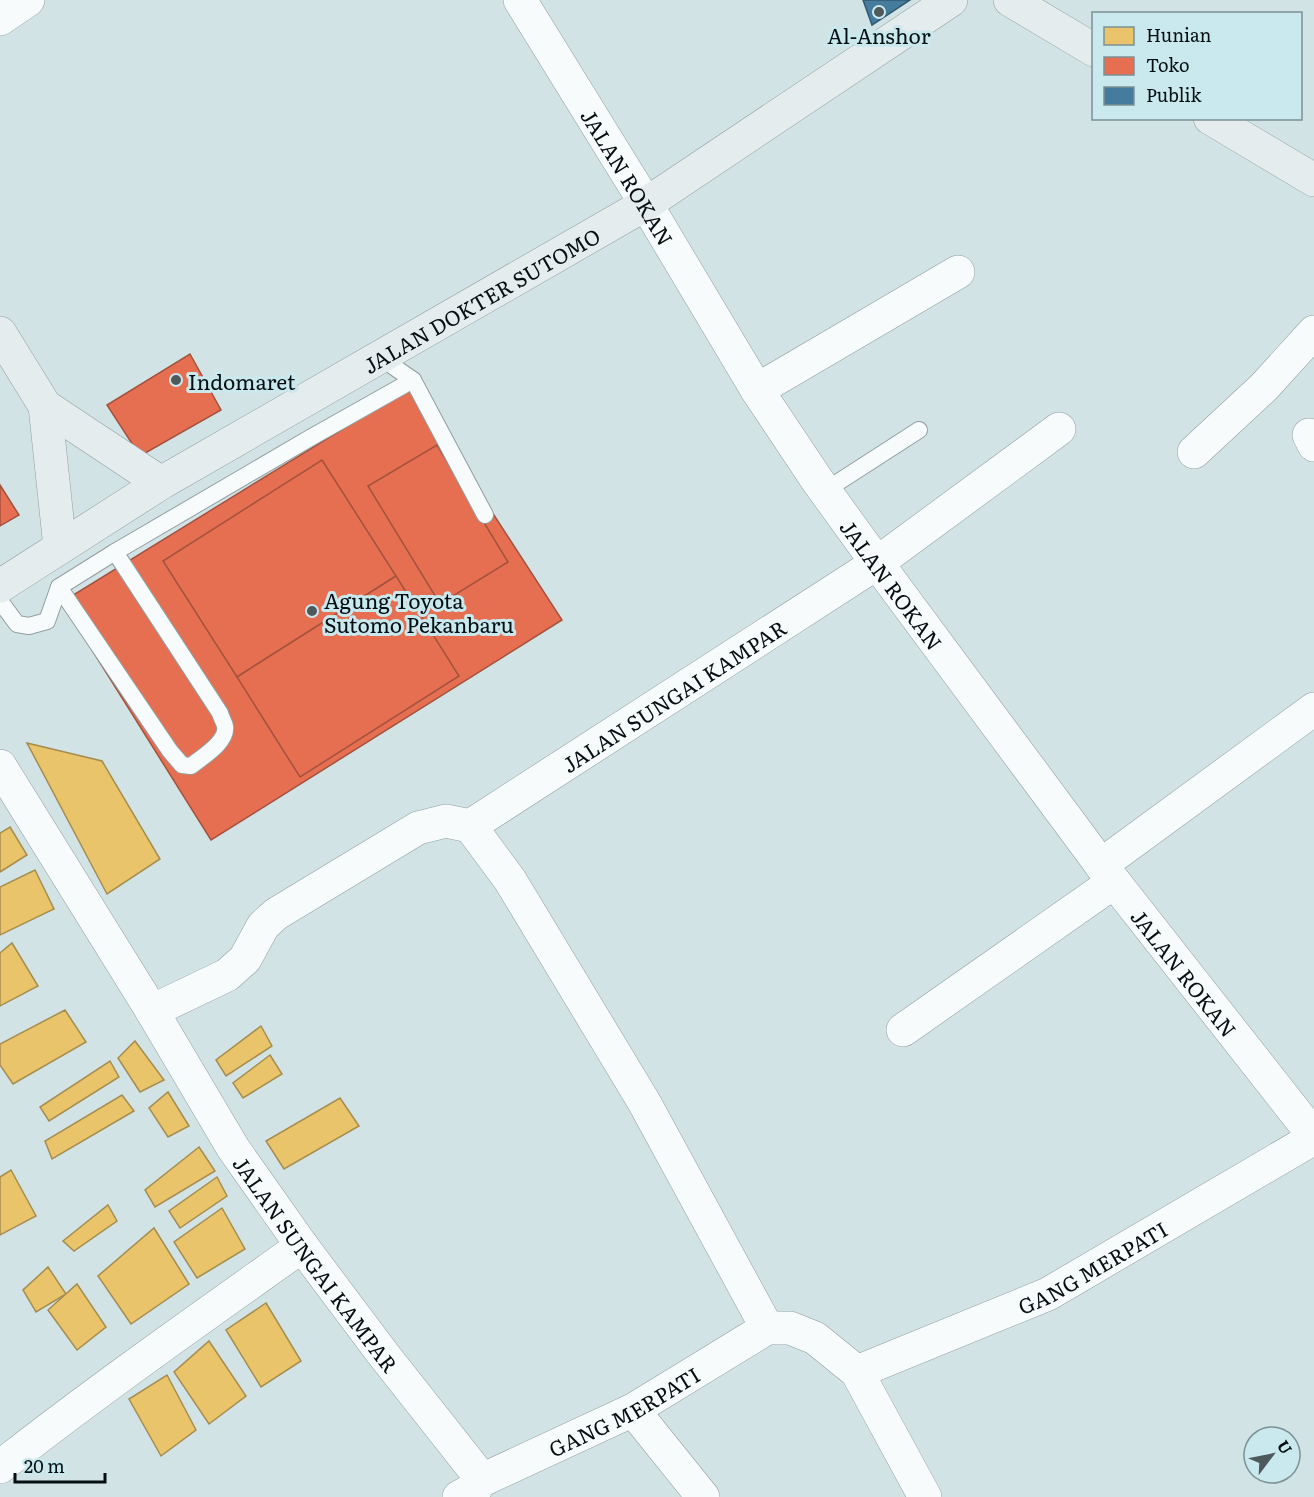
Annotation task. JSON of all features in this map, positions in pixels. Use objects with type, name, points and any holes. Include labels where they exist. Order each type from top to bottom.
[{"type":"main road","name":"JALAN DOKTER SUTOMO","points":[[0,586],[161,483],[646,204],[951,0]]},
{"type":"main road","points":[[1010,0],[1092,49]]},
{"type":"main road","points":[[1213,120],[1314,180]]},
{"type":"main road","points":[[0,333],[45,406],[161,483]]},
{"type":"main road","points":[[45,406],[60,547]]},
{"type":"street","points":[[0,19],[28,0]]},
{"type":"street","name":"JALAN ROKAN","points":[[520,0],[757,390],[826,490],[877,563],[1107,873],[1314,1137]]},
{"type":"street","points":[[757,390],[958,272]]},
{"type":"street","points":[[1194,452],[1264,387],[1314,332]]},
{"type":"street","name":"JALAN SUNGAI KAMPAR","points":[[470,826],[877,563],[1059,429]]},
{"type":"street","points":[[903,1030],[1107,873],[1314,709]]},
{"type":"street","name":"JALAN SUNGAI KAMPAR","points":[[0,766],[152,1011],[233,1148],[302,1246],[383,1354],[477,1473],[470,1489]]},
{"type":"street","points":[[152,1011],[227,975],[245,959],[263,926],[276,914],[418,828],[446,821],[470,826],[510,880],[644,1102],[767,1328],[790,1328],[815,1338],[857,1372],[925,1497]]},
{"type":"street","name":"GANG MERPATI","points":[[857,1372],[1048,1294],[1314,1137]]},
{"type":"street","points":[[0,1467],[168,1341],[302,1246]]},
{"type":"street","name":"GANG MERPATI","points":[[470,1489],[633,1410],[767,1328]]},
{"type":"street","points":[[633,1410],[703,1497]]},
{"type":"lane","points":[[381,358],[413,380],[485,514]]},
{"type":"lane","points":[[0,602],[17,624],[29,626],[47,621],[59,586],[413,380]]},
{"type":"lane","points":[[826,490],[919,430]]},
{"type":"lane","points":[[59,586],[170,751],[182,765],[191,766],[221,742],[225,734],[225,727],[220,713],[115,552]]},
{"type":"building: Hunian","points":[[27,743],[102,761],[160,859],[107,894]]},
{"type":"building: Hunian","points":[[10,827],[27,855],[0,872],[0,833]]},
{"type":"building: Hunian","points":[[35,870],[54,909],[0,935],[0,887]]},
{"type":"building: Hunian","points":[[12,943],[38,986],[0,1006],[0,953]]},
{"type":"building: Hunian","points":[[65,1010],[86,1042],[13,1084],[0,1065],[0,1044]]},
{"type":"building: Hunian","points":[[261,1026],[272,1046],[226,1076],[216,1060]]},
{"type":"building: Hunian","points":[[135,1041],[164,1080],[140,1092],[118,1058]]},
{"type":"building: Hunian","points":[[270,1055],[282,1074],[243,1098],[233,1083]]},
{"type":"building: Hunian","points":[[110,1061],[119,1077],[49,1121],[40,1107]]},
{"type":"building: Hunian","points":[[168,1092],[189,1126],[168,1137],[149,1108]]},
{"type":"building: Hunian","points":[[122,1095],[134,1111],[52,1159],[45,1141]]},
{"type":"building: Hunian","points":[[340,1098],[359,1126],[284,1169],[266,1141]]},
{"type":"building: Hunian","points":[[199,1147],[215,1171],[155,1207],[145,1190]]},
{"type":"building: Hunian","points":[[11,1170],[36,1216],[0,1235],[0,1177]]},
{"type":"building: Hunian","points":[[217,1177],[227,1196],[180,1228],[169,1211]]},
{"type":"building: Hunian","points":[[108,1205],[117,1221],[74,1251],[63,1241]]},
{"type":"building: Hunian","points":[[222,1208],[245,1249],[197,1278],[174,1242]]},
{"type":"building: Hunian","points":[[154,1228],[189,1284],[131,1324],[98,1276]]},
{"type":"building: Hunian","points":[[48,1267],[66,1294],[36,1312],[23,1290]]},
{"type":"building: Hunian","points":[[77,1284],[106,1327],[77,1350],[48,1310]]},
{"type":"building: Hunian","points":[[266,1303],[301,1361],[261,1387],[226,1330]]},
{"type":"building: Hunian","points":[[209,1341],[246,1396],[209,1424],[174,1372]]},
{"type":"building: Hunian","points":[[167,1375],[196,1430],[161,1456],[129,1399]]},
{"type":"building: Toko","name":"Indomaret","points":[[190,354],[221,410],[140,456],[107,405]]},
{"type":"building: Toko","name":"Agung Toyota Sutomo Pekanbaru","points":[[411,387],[562,620],[211,840],[62,602]]},
{"type":"building: Toko","points":[[437,445],[508,562],[440,604],[368,486]]},
{"type":"building: Toko","points":[[322,460],[396,576],[237,677],[163,561]]},
{"type":"building: Toko","points":[[0,485],[19,515],[0,526]]},
{"type":"building: Toko","points":[[396,576],[459,676],[300,777],[237,677]]},
{"type":"building: Publik","name":"Al-Anshor","points":[[863,0],[910,0],[872,25]]},
{"type":"place","name":"Al-Anshor","points":[[879,12]]},
{"type":"place","name":"Indomaret","points":[[176,380]]},
{"type":"place","name":"Agung Toyota Sutomo Pekanbaru","points":[[312,611]]}]
